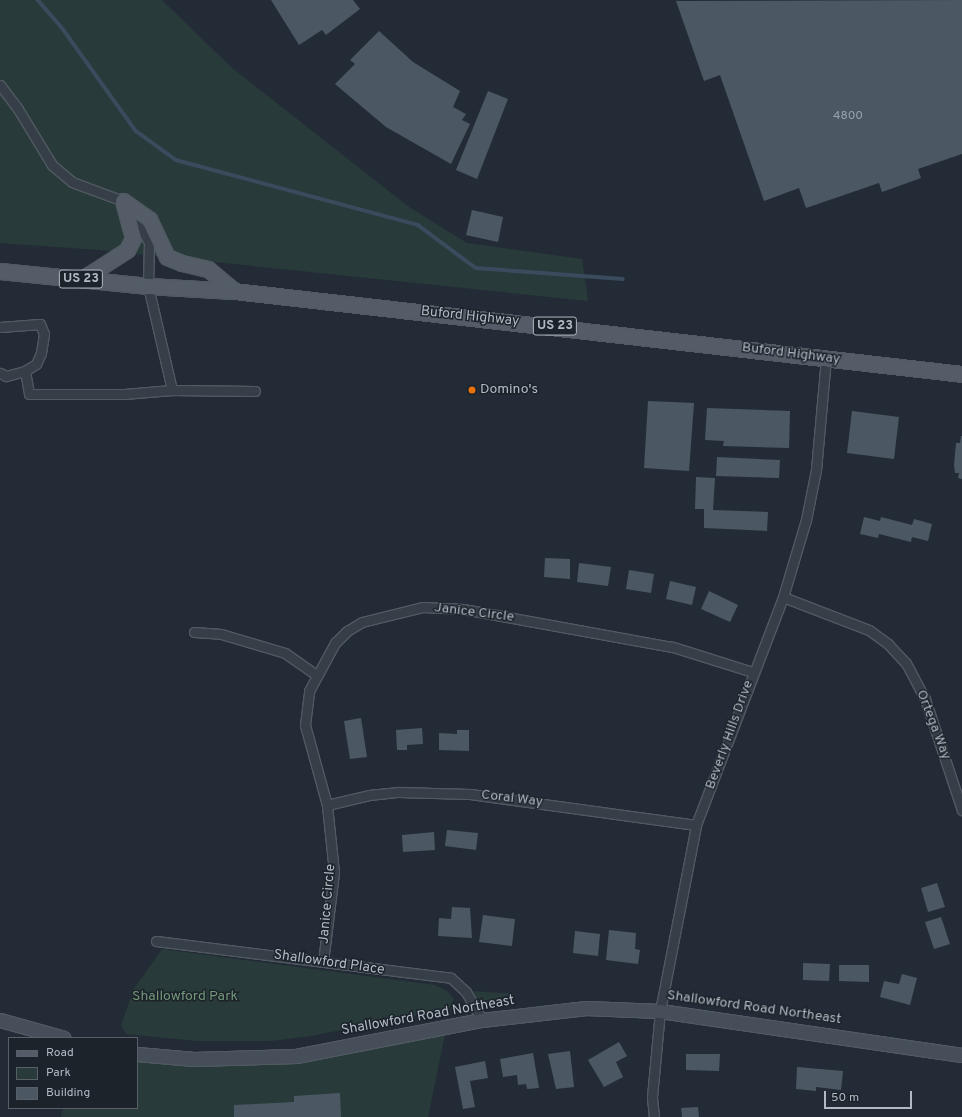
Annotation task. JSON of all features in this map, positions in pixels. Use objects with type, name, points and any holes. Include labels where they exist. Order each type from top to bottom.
[{"type":"main road","points":[[82,279],[127,250],[132,238],[123,202]]},
{"type":"main road","points":[[123,202],[149,219],[167,257],[182,263],[208,269],[234,291]]},
{"type":"main road","name":"Buford Highway","points":[[0,271],[148,286],[234,291],[962,374]]},
{"type":"street","points":[[0,85],[18,109],[52,166],[72,182],[123,202],[149,242],[148,286],[172,390]]},
{"type":"street","points":[[0,327],[40,324],[44,334],[41,353],[36,364],[25,371],[6,376],[0,373]]},
{"type":"street","name":"Beverly Hills Drive","points":[[654,1117],[652,1097],[660,1011],[696,825],[753,672],[783,598],[806,520],[816,470],[826,358]]},
{"type":"street","points":[[25,371],[29,394],[124,394],[172,390],[255,391]]},
{"type":"street","name":"Ortega Way","points":[[783,598],[869,630],[888,644],[906,663],[925,699],[962,810]]},
{"type":"street","name":"Janice Circle","points":[[323,962],[334,872],[327,805],[305,725],[309,691],[335,643],[347,631],[362,622],[423,607],[463,609],[659,644],[753,672]]},
{"type":"street","points":[[194,632],[221,634],[285,653],[317,675]]},
{"type":"street","name":"Coral Way","points":[[327,805],[369,795],[399,792],[470,794],[696,825]]},
{"type":"street","name":"Shallowford Place","points":[[156,941],[451,978],[466,992],[482,1020]]},
{"type":"street","name":"Shallowford Road Northeast","points":[[138,1054],[194,1059],[296,1056],[482,1020],[586,1008],[660,1011],[962,1054]]},
{"type":"street","points":[[0,1020],[60,1037]]},
{"type":"green space","points":[[0,0],[162,0],[232,68],[409,207],[467,243],[582,259],[588,301],[99,250],[0,243]]},
{"type":"green space","name":"Shallowford Park","points":[[162,949],[435,985],[447,991],[454,999],[449,1008],[439,1011],[311,1036],[271,1041],[197,1041],[126,1034],[121,1025],[134,989]]},
{"type":"green space","points":[[469,991],[517,994],[477,1002]]},
{"type":"green space","points":[[448,1020],[428,1117],[61,1117],[63,1109],[138,1109],[138,1051],[182,1056],[313,1053]]},
{"type":"building","points":[[271,0],[353,0],[360,9],[326,35],[322,30],[299,45]]},
{"type":"building","points":[[962,0],[962,154],[918,169],[921,178],[882,192],[879,183],[806,208],[799,188],[764,201],[720,75],[704,81],[676,1]]},
{"type":"building","points":[[379,31],[413,62],[460,91],[453,107],[466,114],[462,120],[470,124],[451,164],[386,127],[335,84],[355,64],[350,60]]},
{"type":"building","points":[[488,91],[508,99],[477,179],[456,170]]},
{"type":"building","points":[[472,210],[503,217],[498,242],[466,235]]},
{"type":"building","points":[[648,401],[694,403],[689,471],[644,468]]},
{"type":"building","points":[[707,408],[790,411],[789,448],[723,446],[724,441],[705,440]]},
{"type":"building","points":[[852,411],[899,417],[894,459],[847,453]]},
{"type":"building","points":[[961,436],[962,479],[958,478],[959,473],[955,473],[954,465],[956,443],[960,443]]},
{"type":"building","points":[[717,457],[780,460],[779,478],[716,476]]},
{"type":"building","points":[[696,477],[715,478],[713,510],[768,512],[767,531],[704,528],[704,509],[695,509]]},
{"type":"building","points":[[864,517],[880,521],[881,517],[912,525],[914,519],[932,524],[928,541],[912,537],[911,542],[879,534],[878,538],[860,534]]},
{"type":"building","points":[[545,558],[570,559],[570,579],[544,577]]},
{"type":"building","points":[[579,563],[611,567],[608,586],[577,582]]},
{"type":"building","points":[[629,570],[654,574],[651,593],[626,589]]},
{"type":"building","points":[[670,581],[696,587],[692,605],[666,599]]},
{"type":"building","points":[[709,591],[738,605],[730,622],[701,609]]},
{"type":"building","points":[[361,718],[367,757],[350,759],[344,721]]},
{"type":"building","points":[[422,728],[423,744],[407,745],[407,750],[397,750],[396,730]]},
{"type":"building","points":[[457,730],[469,730],[469,751],[439,750],[439,733],[457,734]]},
{"type":"building","points":[[447,830],[478,833],[476,850],[445,846]]},
{"type":"building","points":[[434,832],[435,850],[403,852],[402,835]]},
{"type":"building","points":[[937,883],[945,907],[928,912],[921,888]]},
{"type":"building","points":[[452,907],[470,908],[472,938],[438,936],[439,918],[451,919]]},
{"type":"building","points":[[483,915],[515,919],[512,946],[479,942]]},
{"type":"building","points":[[941,917],[950,944],[934,949],[925,922]]},
{"type":"building","points":[[609,930],[636,933],[635,949],[640,950],[638,964],[606,960]]},
{"type":"building","points":[[575,931],[600,934],[598,956],[573,953]]},
{"type":"building","points":[[803,963],[830,964],[829,981],[803,980]]},
{"type":"building","points":[[839,965],[869,965],[869,982],[839,981]]},
{"type":"building","points":[[902,974],[917,978],[910,1005],[880,997],[884,981],[899,984]]},
{"type":"building","points":[[619,1042],[627,1056],[616,1062],[623,1077],[604,1087],[588,1060]]},
{"type":"building","points":[[570,1051],[574,1087],[556,1089],[548,1054]]},
{"type":"building","points":[[533,1053],[539,1088],[527,1089],[526,1084],[518,1085],[517,1075],[503,1077],[500,1059]]},
{"type":"building","points":[[686,1054],[720,1054],[719,1071],[686,1070]]},
{"type":"building","points":[[485,1061],[488,1078],[470,1081],[475,1107],[463,1109],[455,1067]]},
{"type":"building","points":[[797,1067],[843,1071],[841,1090],[816,1087],[816,1091],[796,1089]]},
{"type":"building","points":[[340,1093],[341,1117],[234,1117],[234,1105],[294,1102],[294,1096]]},
{"type":"building","points":[[698,1107],[699,1117],[682,1117],[681,1108]]},
{"type":"waterway","points":[[38,0],[63,29],[136,131],[176,160],[418,225],[476,268],[623,279]]},
{"type":"place","name":"Domino's","points":[[472,390]]}]
